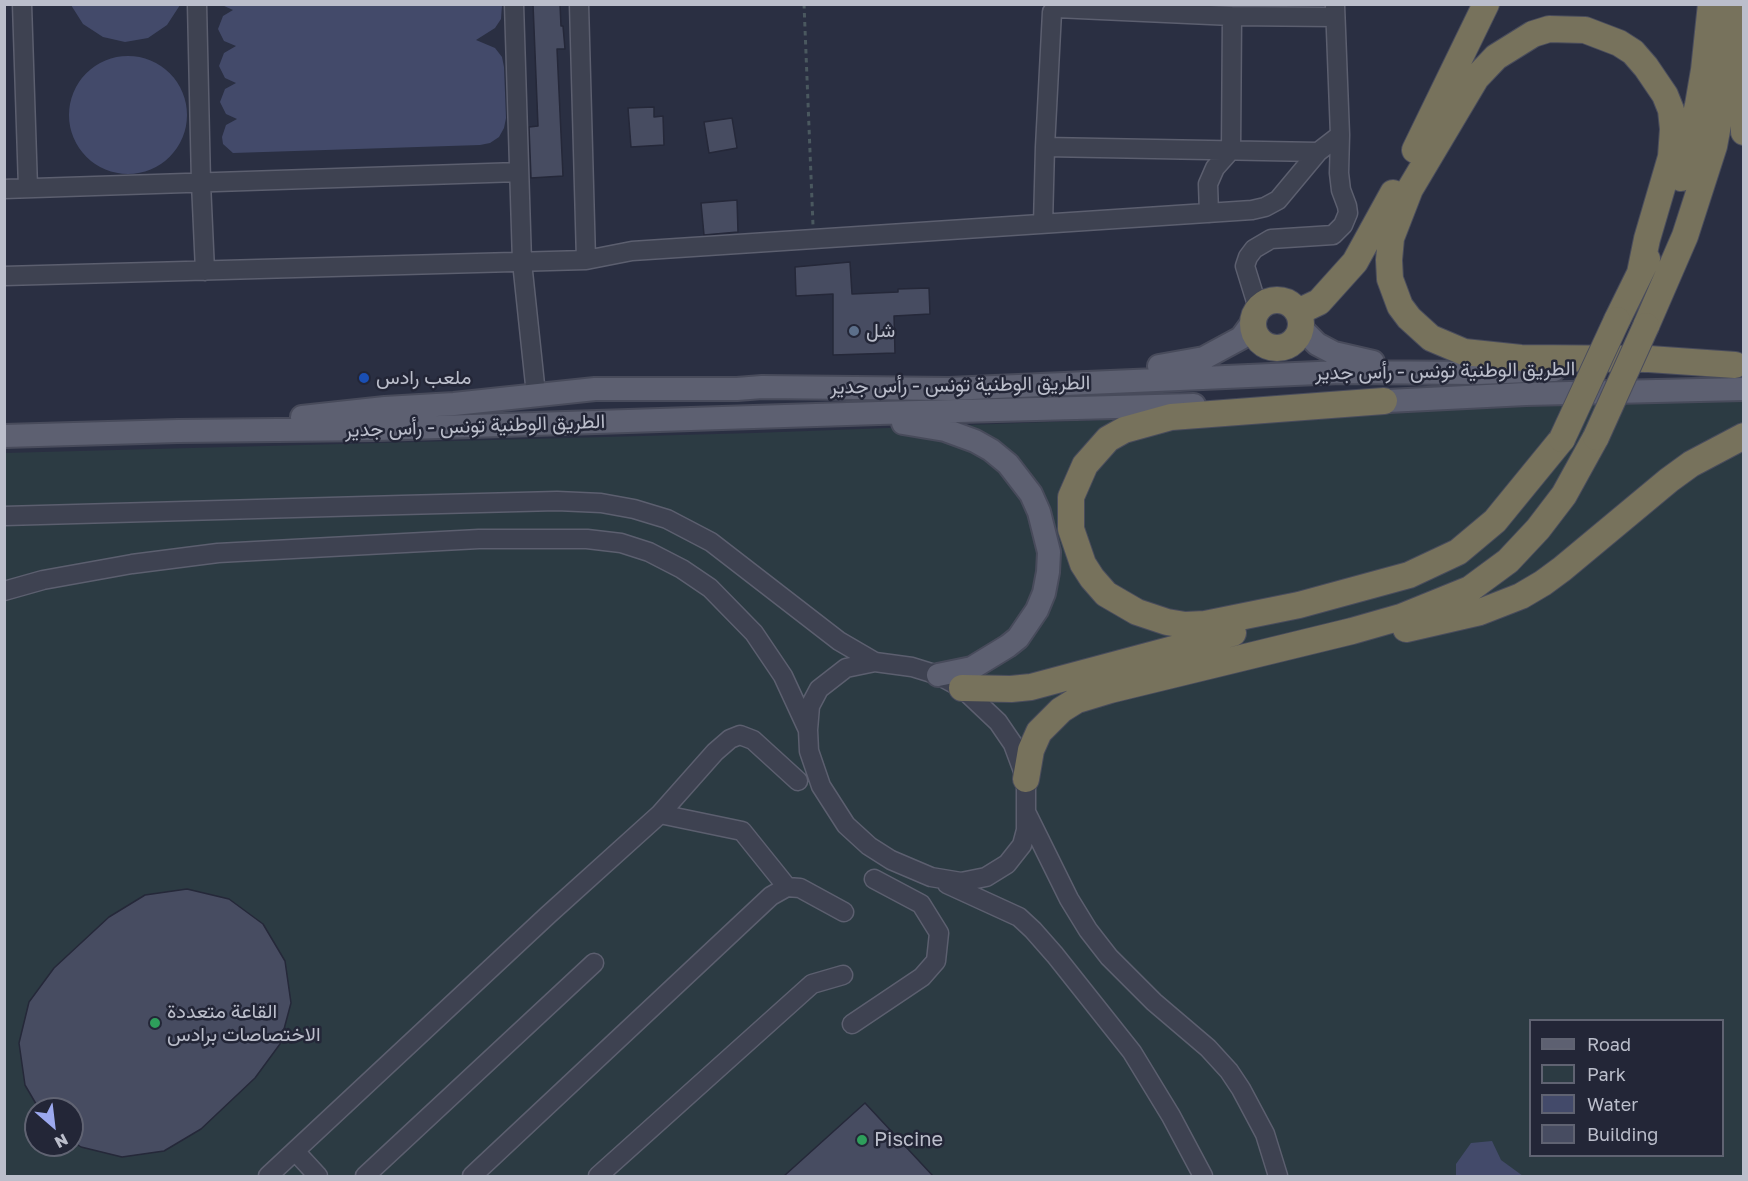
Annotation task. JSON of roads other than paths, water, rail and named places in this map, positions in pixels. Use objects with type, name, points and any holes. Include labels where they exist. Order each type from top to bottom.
[{"type":"highway","points":[[1299,320],[1319,302],[1355,262],[1415,150],[1486,4]]},
{"type":"highway","points":[[962,688],[1031,687],[1386,595],[1429,580],[1466,561],[1500,534],[1538,488],[1669,210],[1692,136],[1704,70],[1711,4]]},
{"type":"highway","points":[[1026,779],[1031,750],[1039,732],[1061,710],[1077,700],[1401,617],[1470,589],[1508,561],[1538,529],[1564,495],[1596,437],[1685,236],[1714,146],[1731,56],[1735,4]]},
{"type":"highway","points":[[1742,4],[1743,37]]},
{"type":"highway","points":[[1640,273],[1647,239],[1671,157],[1673,129],[1671,110],[1665,95],[1646,66],[1633,52],[1619,43],[1577,29],[1549,29],[1533,34],[1515,43],[1496,57],[1476,78],[1410,189],[1391,238],[1389,260],[1390,279],[1400,306],[1409,318],[1431,338],[1464,352],[1486,356],[1549,359],[1649,359],[1739,365]]},
{"type":"highway","points":[[1743,70],[1743,132]]},
{"type":"highway","points":[[1279,300],[1290,303],[1299,320],[1297,337],[1283,347],[1274,348],[1265,345],[1253,332],[1255,315],[1268,301],[1279,300]]},
{"type":"highway","points":[[1383,401],[1171,417],[1124,430],[1108,439],[1085,465],[1071,497],[1071,529],[1083,564],[1106,594],[1137,612],[1167,622],[1205,624],[1299,605],[1409,575],[1458,552],[1495,521],[1562,439]]},
{"type":"highway","points":[[1273,651],[1428,625],[1480,612],[1521,596],[1562,569],[1669,480],[1708,454],[1743,436]]},
{"type":"main road","points":[[1036,386],[1074,374],[1152,367],[1204,358],[1240,338],[1255,315]]},
{"type":"main road","points":[[1299,320],[1317,344],[1334,354],[1367,360],[1401,371]]},
{"type":"main road","name":"الطريق الوطنية تونس - رأس جدير","points":[[178,431],[385,408],[454,404],[595,389],[762,387],[949,389],[1229,376],[1401,371],[1478,373],[1739,365]]},
{"type":"main road","name":"الطريق الوطنية تونس - رأس جدير","points":[[4,436],[377,429],[1743,389]]},
{"type":"main road","points":[[787,416],[911,423],[960,434],[992,450],[1008,464],[1031,494],[1039,512],[1049,552],[1044,592],[1037,610],[1018,638],[1008,646],[972,668],[938,675]]},
{"type":"street","points":[[22,4],[28,188]]},
{"type":"street","points":[[197,4],[205,271]]},
{"type":"street","points":[[514,4],[522,262],[536,394]]},
{"type":"street","points":[[579,4],[586,260]]},
{"type":"street","points":[[1043,224],[1053,9],[1232,16],[1335,11],[1340,135],[1339,174],[1348,213],[1343,225],[1333,235],[1271,239],[1254,249],[1248,256],[1245,266],[1255,315]]},
{"type":"street","points":[[1209,213],[1208,184],[1215,168],[1232,150],[1232,16]]},
{"type":"street","points":[[4,276],[586,260],[632,251],[1252,210],[1265,207],[1278,200],[1318,152],[1340,135]]},
{"type":"street","points":[[1045,147],[1318,152]]},
{"type":"street","points":[[4,189],[519,172]]},
{"type":"street","points":[[4,516],[402,504],[558,501],[601,503],[634,509],[667,519],[711,542],[839,641],[874,662]]},
{"type":"street","points":[[4,591],[43,580],[132,564],[218,553],[479,539],[587,539],[621,543],[650,552],[710,588],[754,633],[783,676],[808,730]]},
{"type":"street","points":[[931,877],[961,882],[986,877],[1007,864],[1022,845],[1027,814],[1026,779],[1013,744],[998,722],[962,688],[938,675],[912,667],[874,662],[846,668],[819,689],[810,706],[808,730],[809,751],[821,786],[846,825],[868,846],[891,860],[1019,917],[1033,930],[1132,1052],[1171,1116],[1203,1176]]},
{"type":"street","points":[[268,1176],[539,923],[660,814],[715,752],[730,739],[740,735],[753,740],[798,781]]},
{"type":"street","points":[[660,814],[742,831],[787,887]]},
{"type":"street","points":[[1027,814],[1069,899],[1108,957],[1154,1002],[1208,1048],[1229,1071],[1265,1134],[1278,1176]]},
{"type":"street","points":[[852,1024],[922,977],[936,961],[939,933],[921,904],[874,879]]},
{"type":"street","points":[[472,1176],[771,896],[787,887],[800,888],[844,912]]},
{"type":"street","points":[[365,1176],[594,963]]},
{"type":"street","points":[[598,1176],[812,984],[843,975]]},
{"type":"street","points":[[295,1151],[318,1176]]},
{"type":"water","points":[[71,5],[180,5],[167,25],[148,38],[125,42],[103,37],[83,24]]},
{"type":"water","points":[[222,5],[502,5],[501,19],[495,28],[476,40],[495,48],[502,57],[506,118],[504,128],[499,137],[490,143],[480,145],[233,153],[223,144],[222,137],[226,125],[237,119],[226,114],[220,102],[225,89],[236,83],[225,78],[219,66],[224,53],[236,46],[224,41],[218,29],[223,16],[233,10]]},
{"type":"water","points":[[128,56],[151,60],[170,73],[183,92],[187,115],[183,138],[170,157],[151,170],[128,174],[105,170],[86,157],[73,138],[69,115],[73,92],[86,73],[105,60]]},
{"type":"water","points":[[1492,1141],[1501,1160],[1523,1176],[1456,1176],[1456,1164],[1471,1143]]},
{"type":"place","name":"شل","points":[[854,331]]},
{"type":"place","name":"ملعب رادس","points":[[364,378]]},
{"type":"place","name":"القاعة متعددة الاختصاصات برادس","points":[[155,1023]]},
{"type":"place","name":"Piscine","points":[[862,1140]]}]
